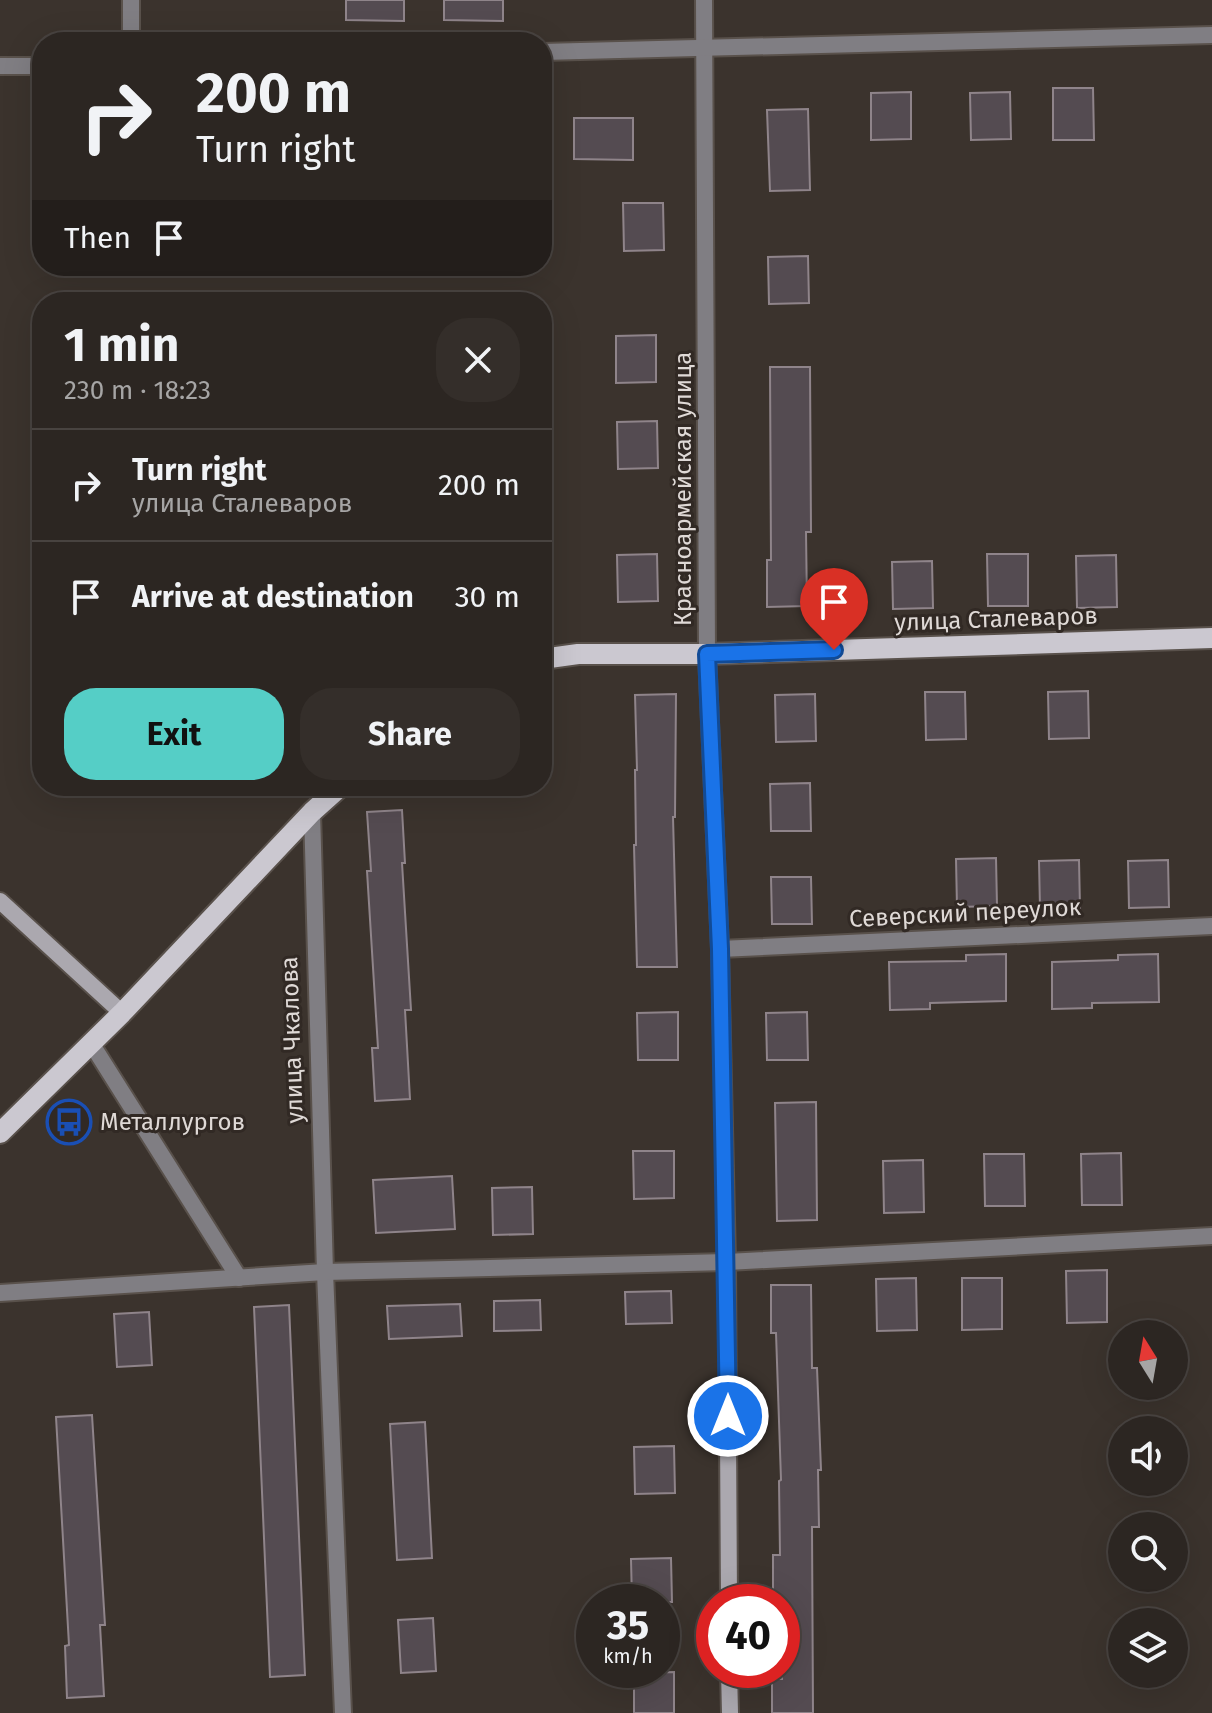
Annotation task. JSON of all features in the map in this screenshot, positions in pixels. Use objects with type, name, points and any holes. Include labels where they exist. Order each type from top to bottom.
[{"type":"main road","name":"улица Сталеваров","points":[[552,658],[578,654],[707,654],[1212,638]]},
{"type":"main road","points":[[0,1133],[122,1013],[330,796]]},
{"type":"street","points":[[131,0],[131,32]]},
{"type":"street","name":"Красноармейская улица","points":[[704,0],[707,654],[720,949],[727,1262],[729,1584]]},
{"type":"street","points":[[552,52],[1212,35]]},
{"type":"street","points":[[0,66],[32,66]]},
{"type":"street","name":"улица Чкалова","points":[[312,812],[325,1272],[343,1713]]},
{"type":"street","points":[[0,901],[122,1013]]},
{"type":"street","name":"Северский переулок","points":[[720,949],[1212,926]]},
{"type":"street","points":[[91,1043],[239,1278]]},
{"type":"street","points":[[0,1293],[325,1272],[727,1262],[1212,1236]]},
{"type":"street","points":[[729,1688],[730,1713]]},
{"type":"building","points":[[346,0],[404,0],[404,21],[346,20]]},
{"type":"building","points":[[444,0],[503,0],[503,21],[444,20]]},
{"type":"building","points":[[1053,88],[1093,88],[1094,140],[1053,140]]},
{"type":"building","points":[[911,92],[911,139],[871,140],[871,93]]},
{"type":"building","points":[[1010,92],[1011,139],[971,140],[970,93]]},
{"type":"building","points":[[808,109],[810,190],[770,191],[767,110]]},
{"type":"building","points":[[574,118],[633,118],[633,160],[574,159]]},
{"type":"building","points":[[623,203],[663,203],[664,250],[624,251]]},
{"type":"building","points":[[808,256],[809,303],[769,304],[768,257]]},
{"type":"building","points":[[656,335],[656,382],[616,383],[616,336]]},
{"type":"building","points":[[770,367],[810,367],[811,532],[806,532],[807,606],[767,607],[767,560],[771,560]]},
{"type":"building","points":[[657,421],[658,468],[618,469],[617,422]]},
{"type":"building","points":[[657,554],[658,601],[618,602],[617,555]]},
{"type":"building","points":[[987,554],[1028,554],[1028,606],[988,606]]},
{"type":"building","points":[[1116,555],[1117,607],[1077,608],[1076,556]]},
{"type":"building","points":[[932,561],[933,608],[893,609],[892,562]]},
{"type":"building","points":[[1088,691],[1089,738],[1049,739],[1048,692]]},
{"type":"building","points":[[925,692],[965,692],[966,739],[926,740]]},
{"type":"building","points":[[676,694],[673,817],[677,967],[637,967],[635,695]]},
{"type":"building","points":[[815,694],[816,741],[776,742],[775,695]]},
{"type":"building","points":[[810,783],[811,831],[771,831],[770,784]]},
{"type":"building","points":[[402,810],[411,1010],[405,1010],[410,1099],[375,1101],[372,1048],[378,1048],[367,871],[371,871],[367,812]]},
{"type":"building","points":[[996,858],[997,906],[957,907],[956,859]]},
{"type":"building","points":[[1079,860],[1080,908],[1040,908],[1039,861]]},
{"type":"building","points":[[1168,860],[1169,907],[1129,908],[1128,861]]},
{"type":"building","points":[[771,877],[811,877],[812,924],[772,924]]},
{"type":"building","points":[[1006,954],[1006,1001],[930,1003],[930,1009],[890,1010],[889,962],[966,961],[966,955]]},
{"type":"building","points":[[1158,954],[1159,1002],[1092,1003],[1092,1008],[1052,1009],[1052,962],[1118,960],[1118,955]]},
{"type":"building","points":[[678,1012],[678,1060],[638,1060],[637,1013]]},
{"type":"building","points":[[807,1012],[808,1060],[767,1060],[766,1013]]},
{"type":"building","points":[[816,1102],[817,1220],[777,1221],[775,1103]]},
{"type":"building","points":[[633,1151],[674,1151],[674,1198],[634,1199]]},
{"type":"building","points":[[1121,1153],[1122,1205],[1082,1205],[1081,1154]]},
{"type":"building","points":[[984,1154],[1024,1154],[1025,1206],[985,1206]]},
{"type":"building","points":[[923,1160],[924,1212],[884,1213],[883,1161]]},
{"type":"building","points":[[452,1176],[455,1229],[376,1233],[373,1180]]},
{"type":"building","points":[[532,1187],[533,1234],[493,1235],[492,1188]]},
{"type":"building","points":[[1107,1270],[1107,1322],[1067,1323],[1066,1271]]},
{"type":"building","points":[[916,1278],[917,1330],[877,1331],[876,1279]]},
{"type":"building","points":[[962,1278],[1002,1278],[1002,1329],[962,1330]]},
{"type":"building","points":[[771,1285],[811,1285],[812,1368],[817,1368],[821,1470],[818,1470],[819,1527],[812,1527],[813,1713],[772,1713],[772,1688],[800,1688],[800,1584],[773,1584],[773,1555],[780,1555],[781,1480],[776,1333],[771,1333]]},
{"type":"building","points":[[671,1291],[672,1323],[626,1324],[625,1292]]},
{"type":"building","points":[[540,1300],[541,1330],[494,1331],[494,1301]]},
{"type":"building","points":[[460,1304],[462,1336],[389,1339],[387,1306]]},
{"type":"building","points":[[289,1305],[305,1675],[270,1677],[254,1307]]},
{"type":"building","points":[[149,1312],[152,1365],[117,1367],[114,1314]]},
{"type":"building","points":[[92,1415],[105,1625],[100,1625],[104,1696],[67,1698],[65,1646],[69,1645],[56,1417]]},
{"type":"building","points":[[425,1422],[432,1558],[397,1560],[390,1424]]},
{"type":"building","points":[[674,1446],[675,1493],[635,1494],[634,1447]]},
{"type":"building","points":[[671,1558],[672,1584],[632,1584],[631,1559]]},
{"type":"building","points":[[433,1618],[436,1671],[401,1673],[398,1620]]},
{"type":"building","points":[[634,1688],[674,1688],[674,1713],[634,1713]]},
{"type":"place","name":"Металлургов","points":[[69,1122]]},
{"type":"route","points":[[728,1416],[720,949],[707,654],[834,650]]}]
